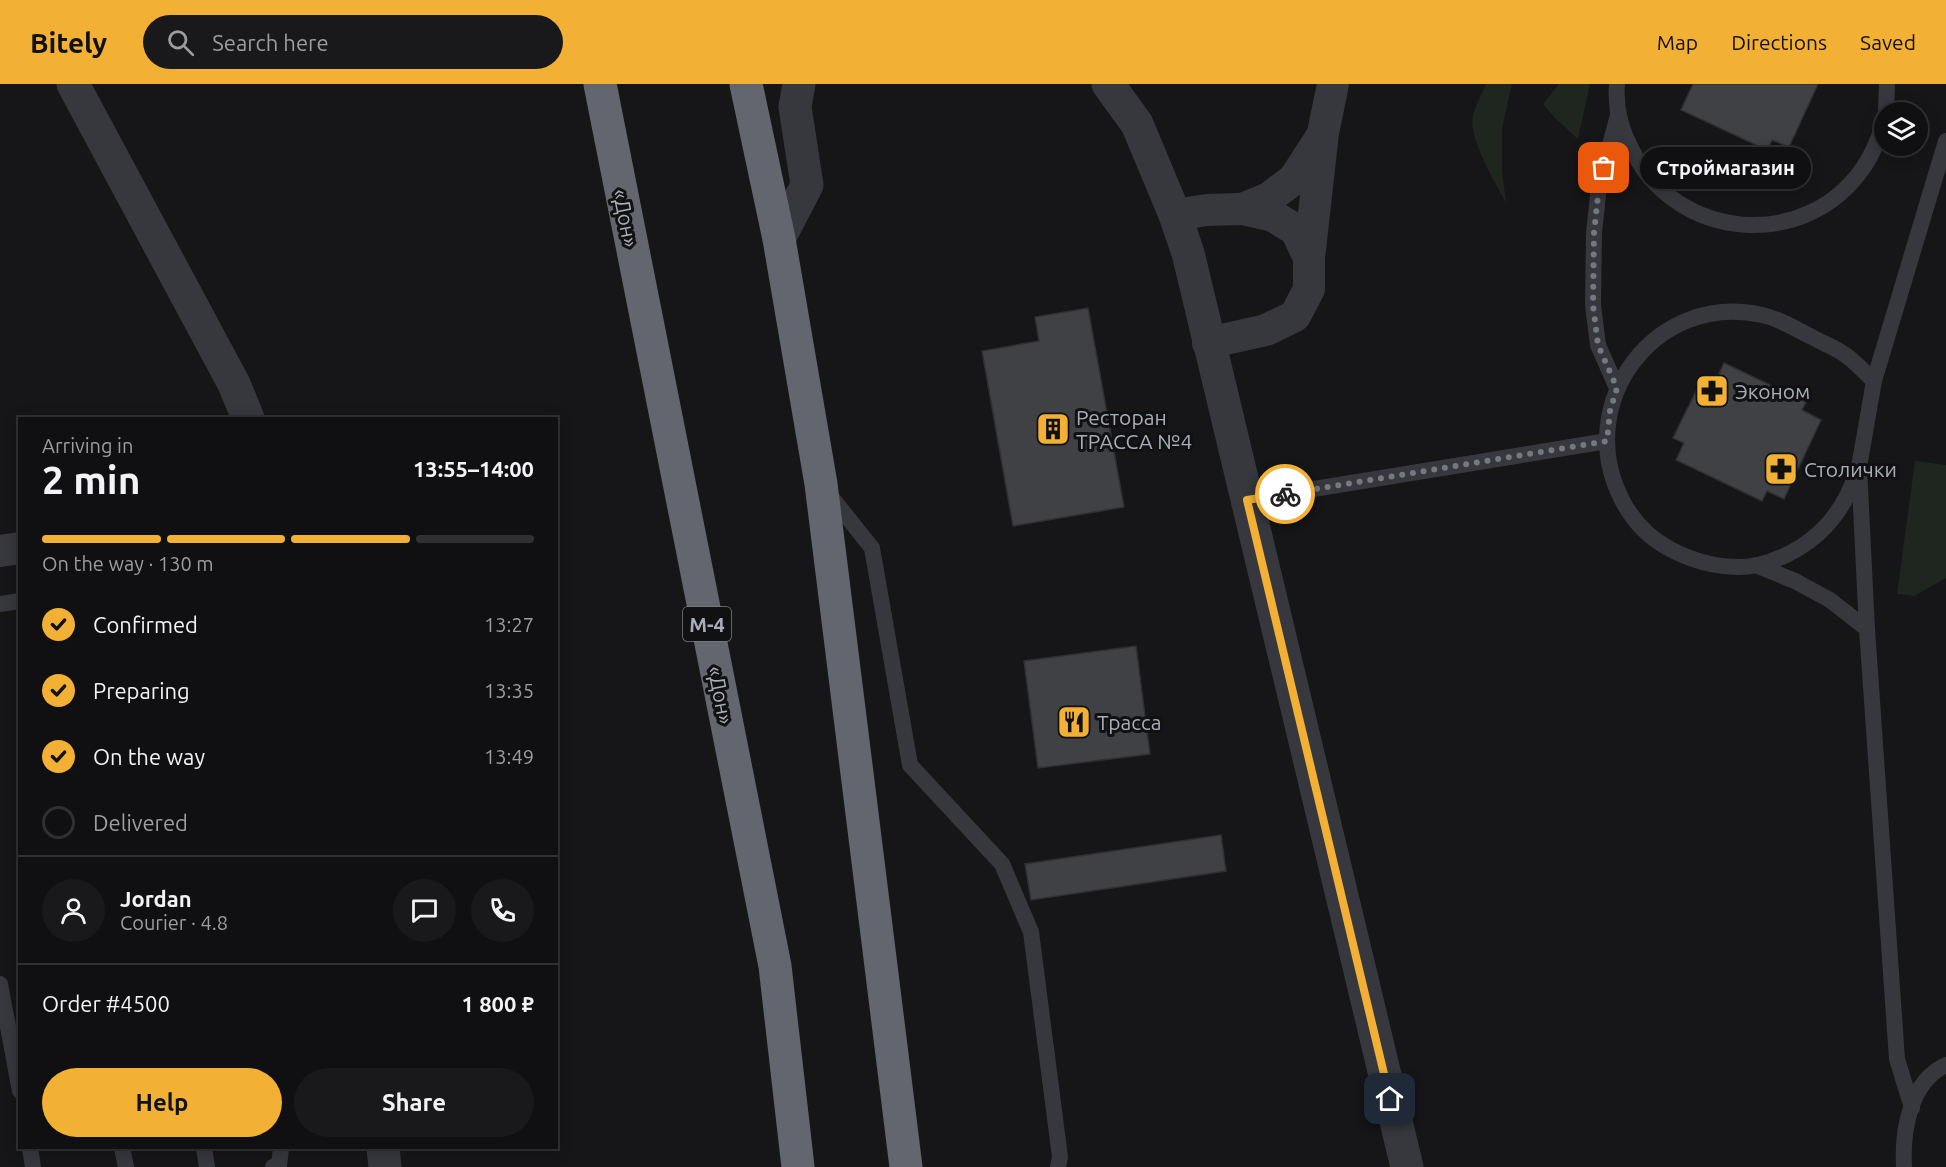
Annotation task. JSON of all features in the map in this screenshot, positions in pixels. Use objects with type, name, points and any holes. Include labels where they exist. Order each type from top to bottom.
[{"type":"highway","name":"«Дон»","points":[[600,84],[775,966],[798,1167]]},
{"type":"highway","points":[[746,84],[779,239],[821,484],[906,1167]]},
{"type":"street","points":[[74,84],[234,384],[249,417]]},
{"type":"street","points":[[1108,84],[1137,124],[1188,253],[1407,1167]]},
{"type":"street","points":[[1208,343],[1266,330],[1295,316],[1309,290],[1309,258],[1323,133],[1333,84]]},
{"type":"street","points":[[779,239],[807,185],[795,92]]},
{"type":"street","points":[[1174,215],[1242,208],[1269,198],[1294,179],[1323,133]]},
{"type":"street","points":[[1242,208],[1273,216],[1296,230],[1309,258]]},
{"type":"street","points":[[0,551],[18,548]]},
{"type":"street","points":[[383,1149],[385,1167]]},
{"type":"lane","points":[[1617,84],[1619,114],[1626,139],[1638,163],[1654,184],[1674,201],[1697,214],[1723,222],[1749,226],[1775,224],[1793,219],[1825,204],[1846,188],[1863,168],[1874,149]]},
{"type":"lane","points":[[1886,102],[1887,84]]},
{"type":"lane","points":[[1617,388],[1598,345],[1593,305],[1594,233],[1599,186],[1619,114]]},
{"type":"lane","points":[[1874,381],[1845,355],[1786,322],[1762,315],[1737,312],[1713,314],[1688,320],[1666,331],[1646,346],[1630,366],[1617,388],[1610,411],[1607,441],[1608,461],[1615,485],[1626,507],[1641,527],[1660,544],[1682,556],[1705,564],[1730,567],[1756,565],[1780,558],[1802,547],[1822,532],[1847,498],[1859,467],[1874,381],[1946,141]]},
{"type":"lane","points":[[1247,500],[1607,441]]},
{"type":"lane","points":[[1859,467],[1867,629],[1897,1059],[1912,1108]]},
{"type":"lane","points":[[821,484],[872,548],[910,765],[1002,864],[1031,932],[1060,1157],[1058,1167]]},
{"type":"lane","points":[[1756,565],[1795,581],[1830,600],[1867,629]]},
{"type":"lane","points":[[0,604],[18,601]]},
{"type":"lane","points":[[0,984],[8,1005],[18,1077]]},
{"type":"lane","points":[[1904,1167],[1906,1132],[1921,1084],[1938,1068],[1946,1065]]},
{"type":"lane","points":[[30,1149],[33,1167]]},
{"type":"lane","points":[[122,1149],[126,1167]]},
{"type":"lane","points":[[204,1149],[207,1167]]},
{"type":"lane","points":[[273,1167],[279,1166],[281,1149]]},
{"type":"shaded area","points":[[1486,84],[1512,84],[1502,128],[1502,171],[1506,203],[1474,136],[1473,115]]},
{"type":"shaded area","points":[[1559,84],[1590,84],[1578,139],[1543,104]]},
{"type":"shaded area","points":[[1915,461],[1946,465],[1946,578],[1914,596],[1897,594]]},
{"type":"building","points":[[1693,84],[1818,84],[1789,147],[1772,140],[1767,150],[1681,110]]},
{"type":"building","name":"Ресторан ТРАССА №4","points":[[1088,308],[1124,507],[1013,526],[982,351],[1039,341],[1035,317]]},
{"type":"building","points":[[1724,363],[1806,402],[1802,410],[1821,420],[1784,499],[1767,491],[1762,501],[1676,460],[1684,443],[1673,438],[1703,377],[1715,383]]},
{"type":"building","points":[[1136,646],[1150,754],[1038,768],[1024,661]]},
{"type":"building","points":[[1221,835],[1226,871],[1031,900],[1025,864]]},
{"type":"way so far","points":[[1285,494],[1607,441],[1610,411],[1617,388],[1598,345],[1593,305],[1594,233],[1599,186],[1604,168]]},
{"type":"place","name":"Строймагазин","points":[[1604,168]]},
{"type":"place","name":"Эконом","points":[[1712,391]]},
{"type":"place","name":"Ресторан ТРАССА №4","points":[[1053,429]]},
{"type":"place","name":"Столички","points":[[1781,469]]},
{"type":"place","name":"Трасса","points":[[1074,722]]},
{"type":"route","points":[[1285,494],[1247,500],[1390,1099]]}]
